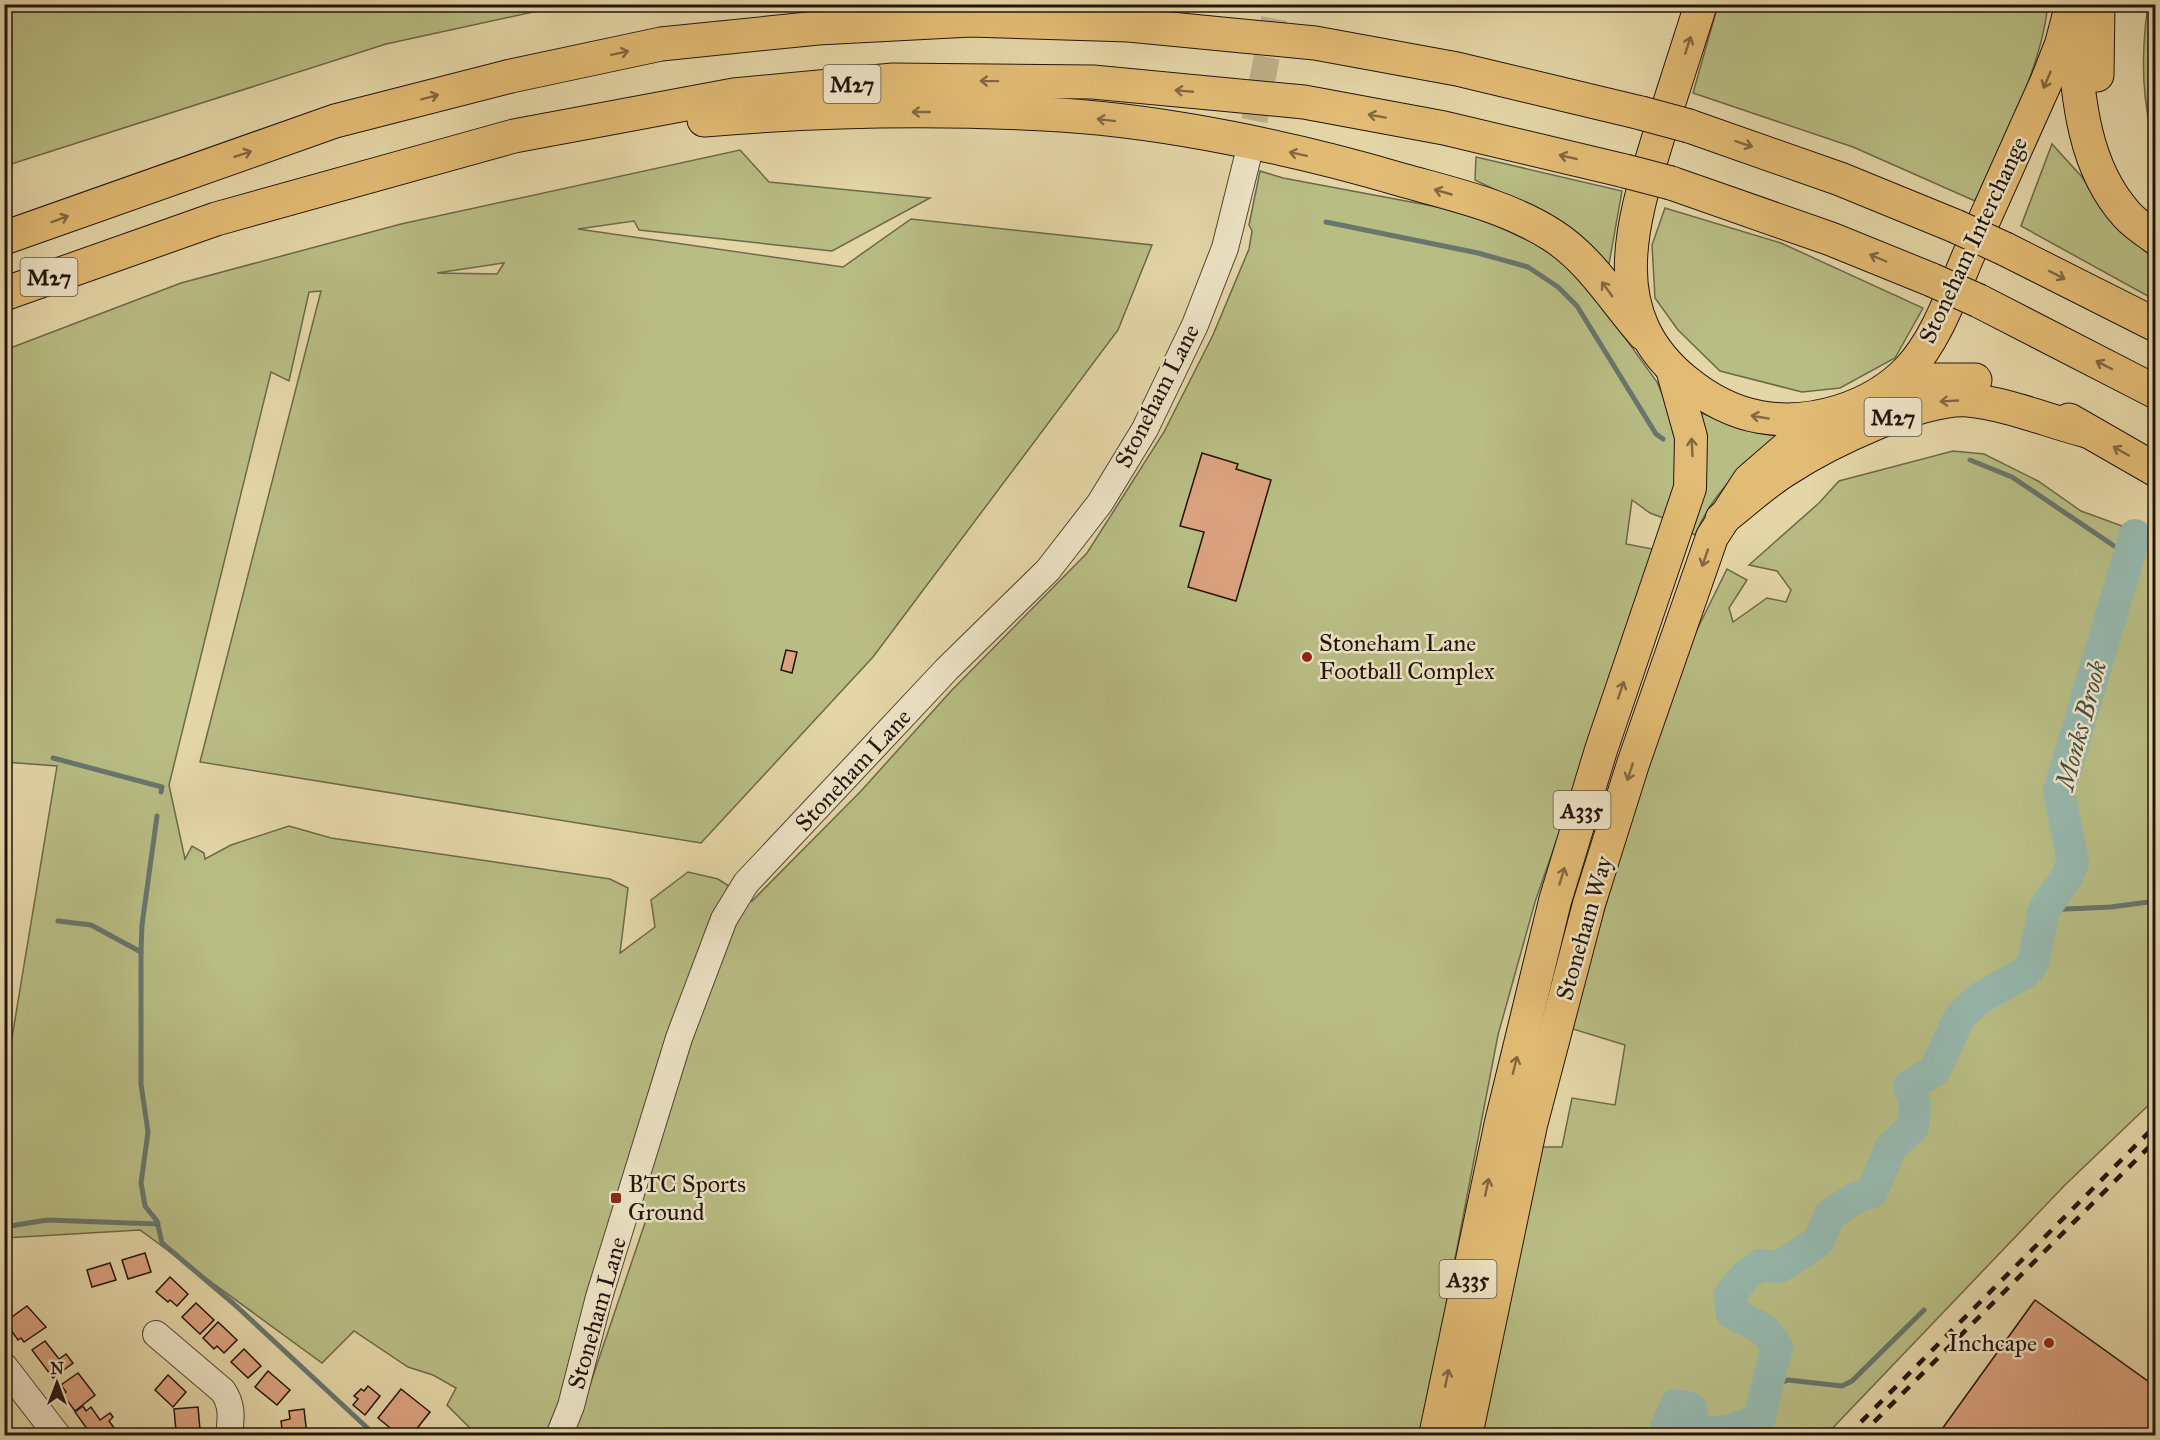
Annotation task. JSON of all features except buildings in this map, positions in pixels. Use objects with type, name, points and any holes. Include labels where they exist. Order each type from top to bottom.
[{"type":"highway","name":"M27","points":[[4,238],[335,121],[511,76],[832,4]]},
{"type":"highway","points":[[2080,5],[2081,110],[2097,167],[2112,195],[2128,216],[2156,236]]},
{"type":"highway","name":"M27","points":[[661,44],[818,28],[971,20],[1129,24],[1315,43],[1457,69],[1689,126],[1840,179],[2005,249],[2156,325]]},
{"type":"highway","name":"M27","points":[[4,294],[216,219],[514,136],[734,95],[892,80],[1093,82],[1304,102],[1444,128],[1671,183],[1832,239],[1932,280],[1979,301],[2156,393]]},
{"type":"highway","name":"M27","points":[[514,136],[730,118],[843,112],[1063,115],[1168,128],[1355,166],[1508,212],[1552,235],[1575,252],[1644,334]]},
{"type":"highway","name":"M27","points":[[1886,390],[1921,380],[1942,378],[1970,379],[1991,383],[2040,404],[2156,470]]},
{"type":"highway","name":"M27","points":[[1722,519],[1785,470],[1807,457],[1901,413],[1944,400],[1991,404],[2087,431]]},
{"type":"main road","name":"Stoneham Interchange","points":[[1701,4],[1640,198],[1631,237],[1633,293],[1644,334],[1671,369],[1716,402],[1748,415],[1783,419],[1839,412],[1886,390],[1909,369],[1943,313],[2080,5]]},
{"type":"main road","name":"Stoneham Way","points":[[1435,1436],[1501,1122],[1555,901],[1601,750],[1690,488],[1691,437],[1671,369]]},
{"type":"main road","name":"Stoneham Way","points":[[1466,1436],[1531,1125],[1589,904],[1644,730],[1712,537],[1749,480],[1793,442],[1839,412]]},
{"type":"street","name":"Stoneham Lane","points":[[559,1436],[571,1406],[599,1297],[679,1038],[724,919],[746,883],[947,669],[1048,570],[1100,503],[1145,429],[1195,325],[1225,248],[1247,160]]},
{"type":"street","points":[[156,1334],[223,1391],[232,1410],[229,1436]]},
{"type":"street","points":[[8,1379],[58,1436]]},
{"type":"green space","points":[[5,4],[565,5],[386,44],[5,166]]},
{"type":"green space","points":[[1718,4],[2048,5],[2044,31],[2029,81],[1975,201],[1853,147],[1693,93]]},
{"type":"green space","points":[[2148,5],[2155,5],[2155,145],[2147,111],[2143,58]]},
{"type":"green space","points":[[2052,144],[2082,177],[2110,220],[2155,260],[2155,300],[2021,226]]},
{"type":"green space","points":[[740,150],[769,182],[930,198],[832,251],[639,230],[634,221],[578,229],[843,267],[911,219],[1152,245],[1118,330],[873,657],[701,843],[200,762],[321,291],[309,292],[289,381],[271,372],[169,785],[185,859],[192,846],[204,853],[205,859],[231,845],[289,826],[331,838],[610,879],[628,888],[620,953],[655,927],[651,900],[688,872],[718,879],[752,901],[861,791],[951,691],[1087,553],[1164,432],[1213,335],[1249,249],[1252,231],[1249,225],[1260,171],[1283,178],[1470,213],[1558,255],[1595,296],[1657,382],[1666,403],[1676,431],[1675,488],[1666,519],[1650,513],[1632,500],[1626,544],[1658,550],[1535,902],[1498,1035],[1421,1435],[573,1435],[646,1220],[618,1199],[561,1418],[547,1435],[477,1435],[447,1405],[456,1388],[433,1375],[408,1367],[354,1331],[322,1363],[140,1230],[5,1238],[5,1080],[57,766],[5,762],[5,350],[181,283],[401,224]],"holes":[[[504,263],[497,274],[437,273]]]},
{"type":"green space","points":[[1476,157],[1622,191],[1609,264],[1557,220],[1475,180]]},
{"type":"green space","points":[[1665,208],[1781,243],[1923,308],[1895,358],[1840,388],[1802,392],[1720,371],[1678,330],[1655,298],[1652,245]]},
{"type":"green space","points":[[1702,413],[1739,429],[1778,436],[1730,481],[1710,506],[1695,535],[1689,532],[1699,415]]},
{"type":"green space","points":[[1953,451],[1984,454],[2038,481],[2081,511],[2155,538],[2155,1099],[2065,1185],[1826,1435],[1478,1436],[1541,1147],[1562,1147],[1572,1098],[1615,1105],[1625,1045],[1573,1029],[1573,1016],[1640,789],[1691,642],[1727,569],[1747,580],[1729,608],[1733,622],[1767,598],[1786,602],[1791,590],[1777,571],[1749,565],[1819,503],[1839,481]]},
{"type":"waterway","points":[[1326,222],[1478,253],[1528,267],[1558,287],[1577,306],[1656,434],[1663,439]]},
{"type":"waterway","points":[[1970,460],[2012,477],[2129,556]]},
{"type":"waterway","name":"Monks Brook","points":[[1663,1436],[1676,1405],[1691,1408],[1694,1428],[1702,1431],[1726,1431],[1759,1420],[1777,1346],[1763,1329],[1732,1313],[1730,1295],[1744,1277],[1760,1265],[1779,1267],[1804,1251],[1819,1240],[1830,1215],[1855,1198],[1872,1192],[1891,1147],[1913,1127],[1915,1104],[1909,1086],[1935,1070],[1959,1018],[1978,999],[2026,972],[2033,963],[2044,910],[2067,877],[2073,862],[2059,791],[2135,535]]},
{"type":"waterway","points":[[53,758],[162,787],[161,792]]},
{"type":"waterway","points":[[157,816],[142,925],[141,952],[141,1084],[148,1132],[141,1183],[145,1206],[157,1221],[162,1243],[234,1304],[376,1436]]},
{"type":"waterway","points":[[2044,910],[2111,907],[2156,901]]},
{"type":"waterway","points":[[58,921],[91,925],[141,952]]},
{"type":"waterway","points":[[4,1227],[47,1220],[158,1224]]},
{"type":"waterway","points":[[1768,1388],[1788,1380],[1842,1386],[1852,1381],[1924,1310]]},
{"type":"tunnel","points":[[1247,159],[1277,4]]},
{"type":"railway","points":[[1847,1436],[2156,1125]]},
{"type":"railway","points":[[1860,1436],[2156,1140]]},
{"type":"place","name":"Stoneham Lane Football Complex","points":[[1307,657]]},
{"type":"place","name":"BTC Sports Ground","points":[[616,1198]]},
{"type":"place","name":"Inchcape","points":[[2049,1343]]}]
